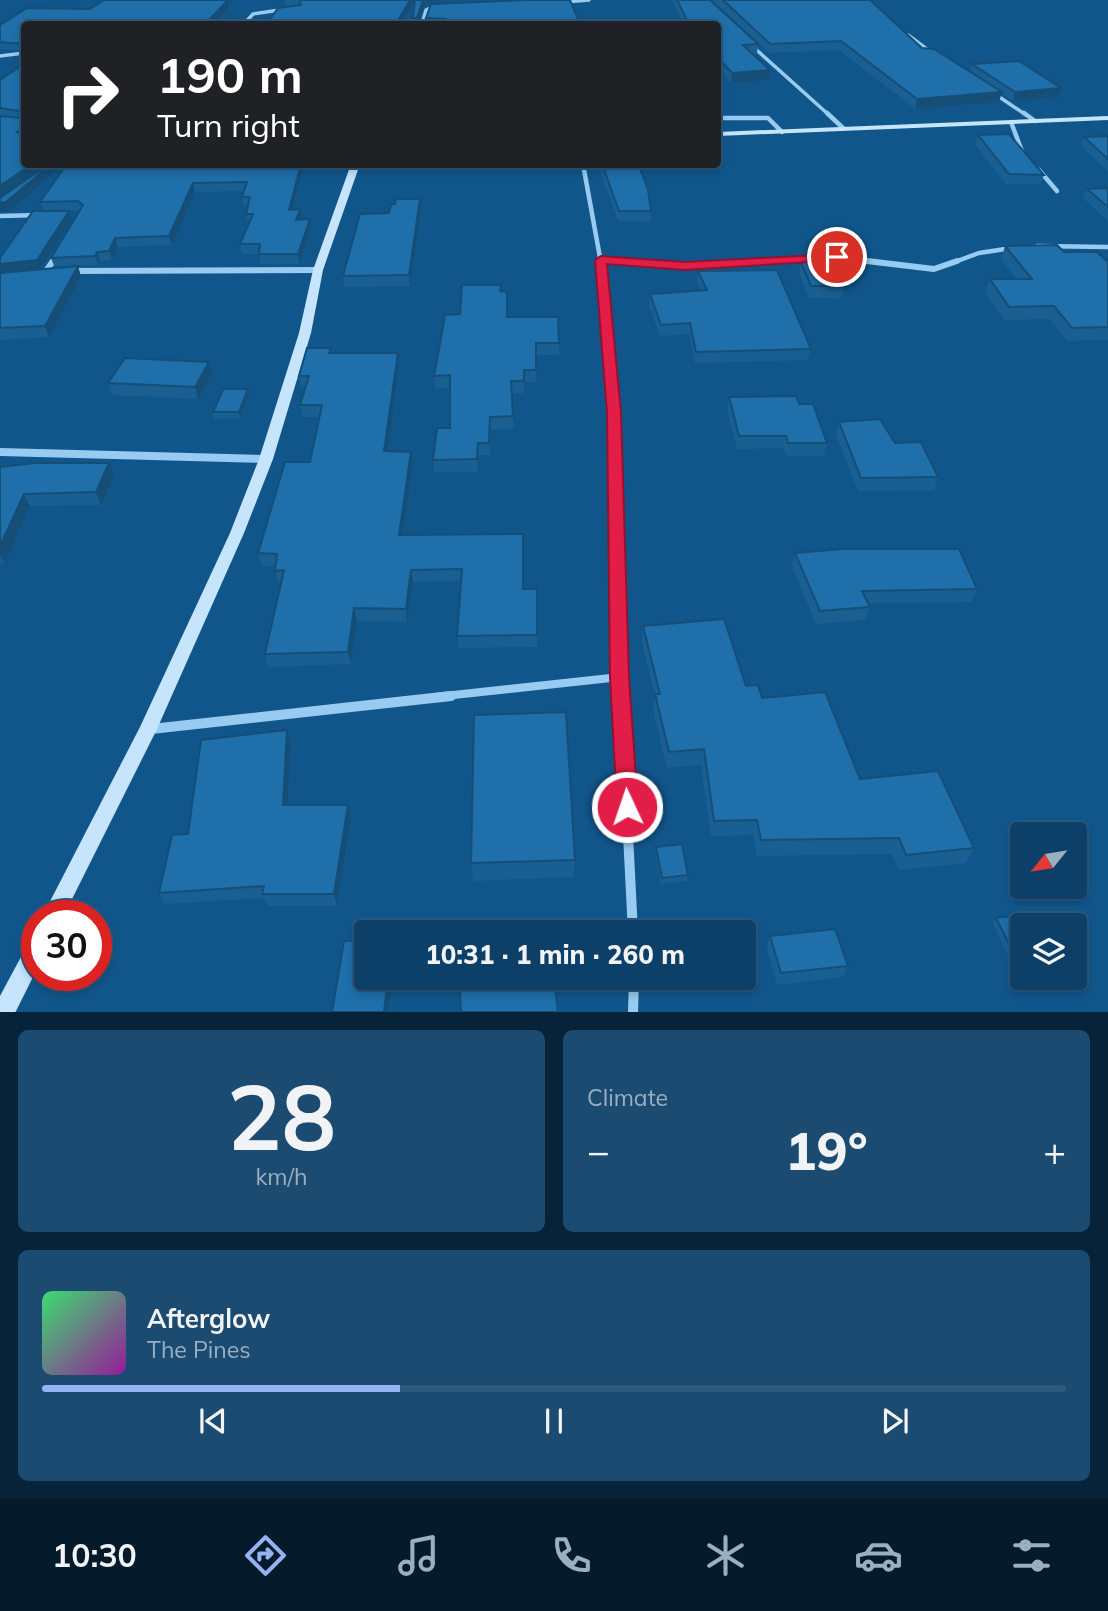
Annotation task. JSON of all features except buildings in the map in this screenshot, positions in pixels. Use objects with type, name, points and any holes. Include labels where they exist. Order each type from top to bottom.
[{"type":"street","points":[[558,2],[589,0]]},
{"type":"street","points":[[423,21],[428,7],[440,4]]},
{"type":"street","points":[[246,21],[264,11],[298,9]]},
{"type":"street","points":[[904,33],[936,55]]},
{"type":"street","points":[[749,43],[843,128]]},
{"type":"street","points":[[0,55],[21,53]]},
{"type":"street","points":[[991,92],[1035,121]]},
{"type":"street","points":[[721,117],[768,118],[782,132]]},
{"type":"street","points":[[721,134],[1108,118]]},
{"type":"street","points":[[1011,122],[1021,152],[1027,158]]},
{"type":"street","points":[[1033,164],[1057,191]]},
{"type":"street","points":[[61,900],[148,729],[237,533],[266,459],[305,333],[318,270],[355,168]]},
{"type":"street","points":[[584,168],[601,260],[614,413],[620,677],[632,920]]},
{"type":"street","points":[[0,216],[51,215]]},
{"type":"street","points":[[1034,246],[1108,247]]},
{"type":"street","points":[[601,260],[685,266],[837,257],[934,269],[979,253],[1023,247]]},
{"type":"street","points":[[44,274],[59,251]]},
{"type":"street","points":[[65,272],[318,270]]},
{"type":"street","points":[[31,275],[55,273]]},
{"type":"street","points":[[0,452],[266,459]]},
{"type":"street","points":[[148,729],[620,677]]},
{"type":"street","points":[[4,1012],[21,978]]},
{"type":"street","points":[[633,1012],[634,990]]},
{"type":"route","points":[[627,807],[620,677],[614,413],[601,260],[685,266],[837,257]]}]
